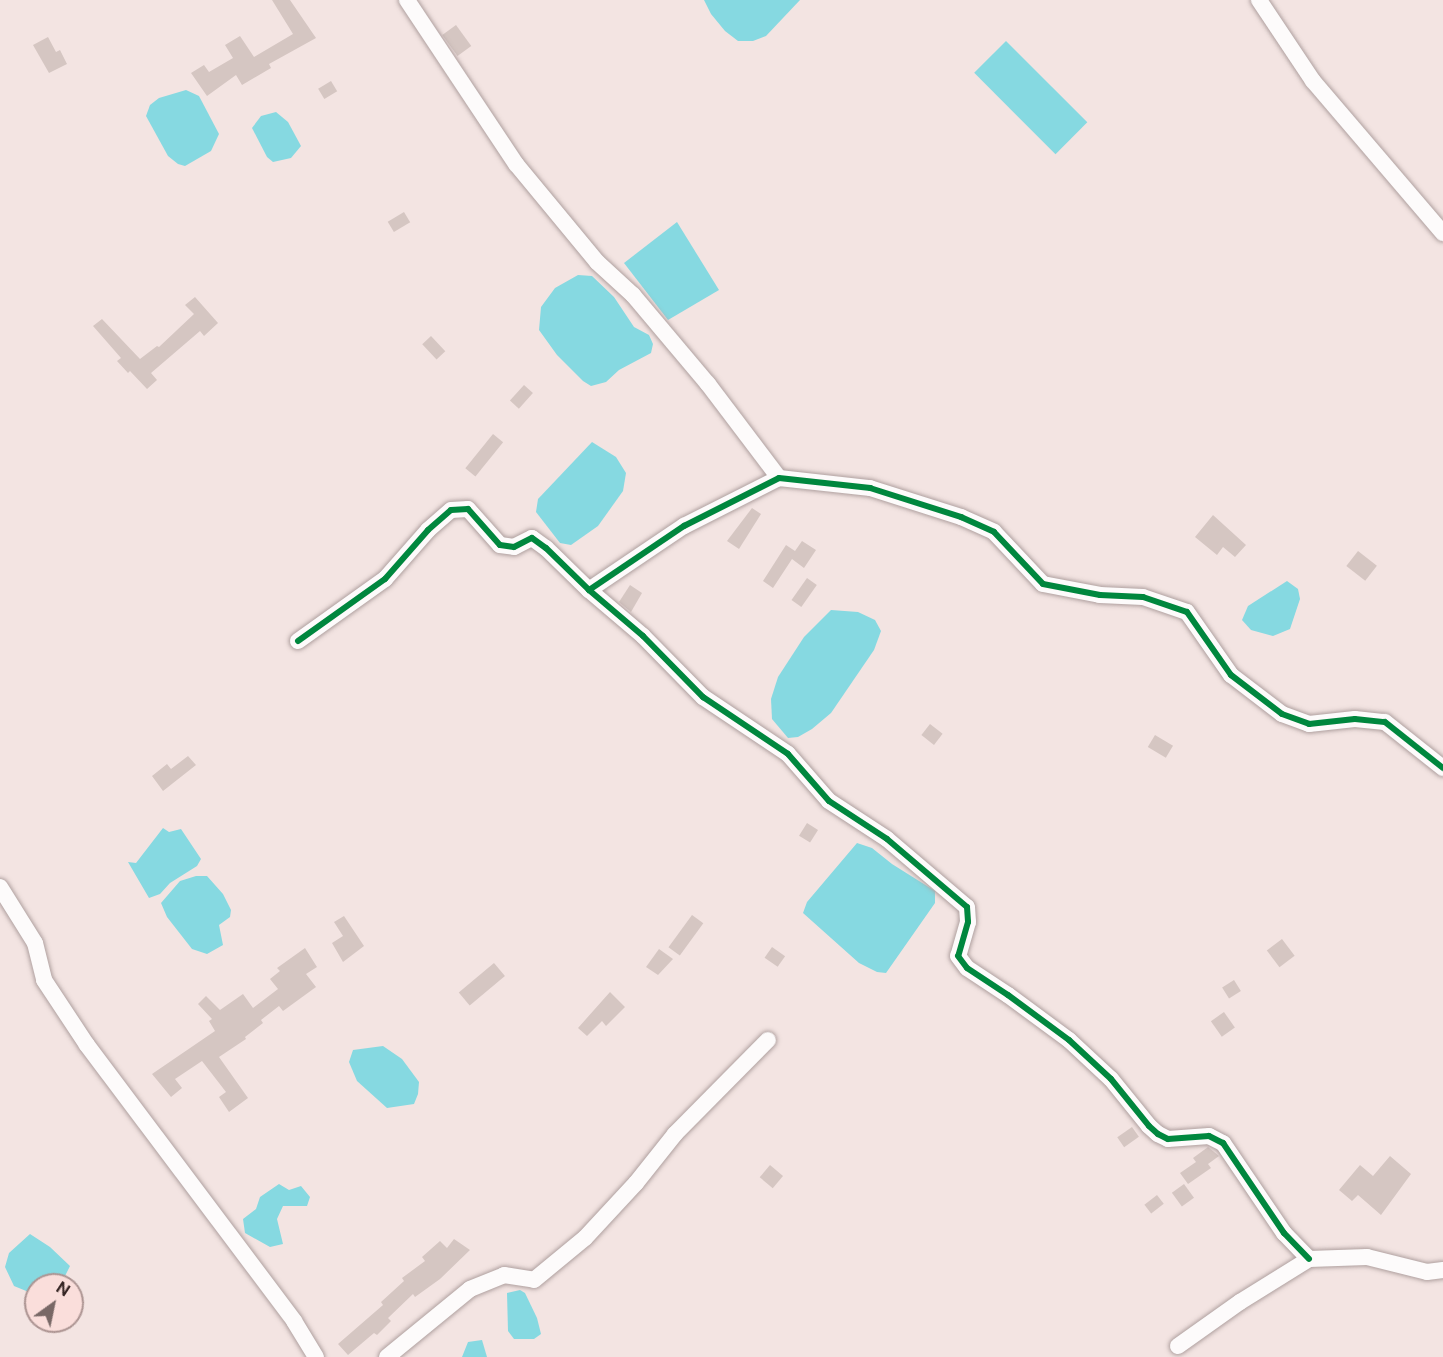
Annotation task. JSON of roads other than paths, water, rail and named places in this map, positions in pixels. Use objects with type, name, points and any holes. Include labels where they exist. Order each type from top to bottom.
[{"type":"street","points":[[407,0],[516,164],[597,262],[633,295],[708,384],[779,478]]},
{"type":"street","points":[[1259,0],[1313,81],[1443,233]]},
{"type":"street","points":[[589,590],[684,526],[779,478],[870,488],[961,517],[994,532],[1043,584],[1100,595],[1143,597],[1187,612],[1231,675],[1282,714],[1309,724],[1355,718],[1385,722],[1443,768]]},
{"type":"street","points":[[298,641],[385,579],[428,530],[451,510],[468,509],[500,545],[514,547],[532,538],[644,636],[703,697],[788,754],[829,801],[887,839],[967,907],[968,922],[958,956],[967,969],[1008,995],[1069,1040],[1111,1079],[1158,1134],[1168,1139],[1209,1136],[1223,1143],[1284,1233],[1309,1259]]},
{"type":"street","points":[[0,887],[35,944],[44,980],[87,1045],[287,1312],[316,1357]]},
{"type":"street","points":[[387,1357],[470,1289],[504,1275],[534,1280],[576,1245],[636,1183],[675,1134],[718,1088],[768,1041]]},
{"type":"street","points":[[1178,1346],[1240,1302],[1309,1259],[1367,1257],[1427,1272],[1443,1270]]},
{"type":"water","points":[[704,0],[800,0],[766,36],[753,41],[738,41],[725,31],[711,14]]},
{"type":"water","points":[[1006,41],[1087,122],[1055,154],[974,73]]},
{"type":"water","points":[[186,90],[199,96],[219,134],[211,151],[185,166],[178,164],[168,156],[146,116],[150,105],[159,98]]},
{"type":"water","points":[[276,112],[288,122],[301,146],[291,158],[273,162],[267,157],[252,128],[261,116]]},
{"type":"water","points":[[677,222],[719,290],[668,320],[624,263]]},
{"type":"water","points":[[578,275],[592,276],[614,297],[634,327],[649,335],[653,344],[651,353],[619,370],[606,382],[591,386],[557,355],[539,330],[541,307],[555,288]]},
{"type":"water","points":[[592,442],[616,457],[626,473],[623,491],[598,526],[571,545],[560,543],[536,512],[538,499]]},
{"type":"water","points":[[1287,581],[1298,589],[1300,599],[1290,629],[1273,636],[1251,630],[1242,620],[1248,606]]},
{"type":"water","points":[[831,610],[858,612],[875,620],[881,631],[874,650],[831,713],[812,729],[798,737],[788,738],[772,719],[771,699],[778,677],[804,637]]},
{"type":"water","points":[[163,828],[169,832],[181,829],[201,859],[197,866],[170,883],[160,894],[149,898],[128,862],[136,863]]},
{"type":"water","points":[[857,843],[872,848],[892,864],[935,891],[935,903],[886,973],[877,972],[859,963],[803,913],[807,902]]},
{"type":"water","points":[[196,876],[207,876],[223,894],[231,910],[230,917],[219,925],[223,945],[207,954],[192,949],[167,917],[161,903],[180,881]]},
{"type":"water","points":[[383,1046],[402,1059],[419,1082],[414,1104],[387,1108],[357,1081],[349,1062],[353,1050]]},
{"type":"water","points":[[279,1184],[289,1190],[301,1186],[310,1197],[307,1206],[283,1206],[277,1219],[283,1244],[270,1247],[245,1233],[243,1219],[256,1209],[260,1197]]},
{"type":"water","points":[[30,1234],[50,1247],[70,1266],[66,1273],[24,1273],[24,1290],[14,1286],[5,1267],[9,1253]]},
{"type":"water","points":[[520,1290],[525,1293],[537,1318],[541,1334],[534,1339],[514,1339],[508,1331],[507,1293]]},
{"type":"water","points":[[482,1340],[487,1357],[462,1357],[468,1342]]}]
